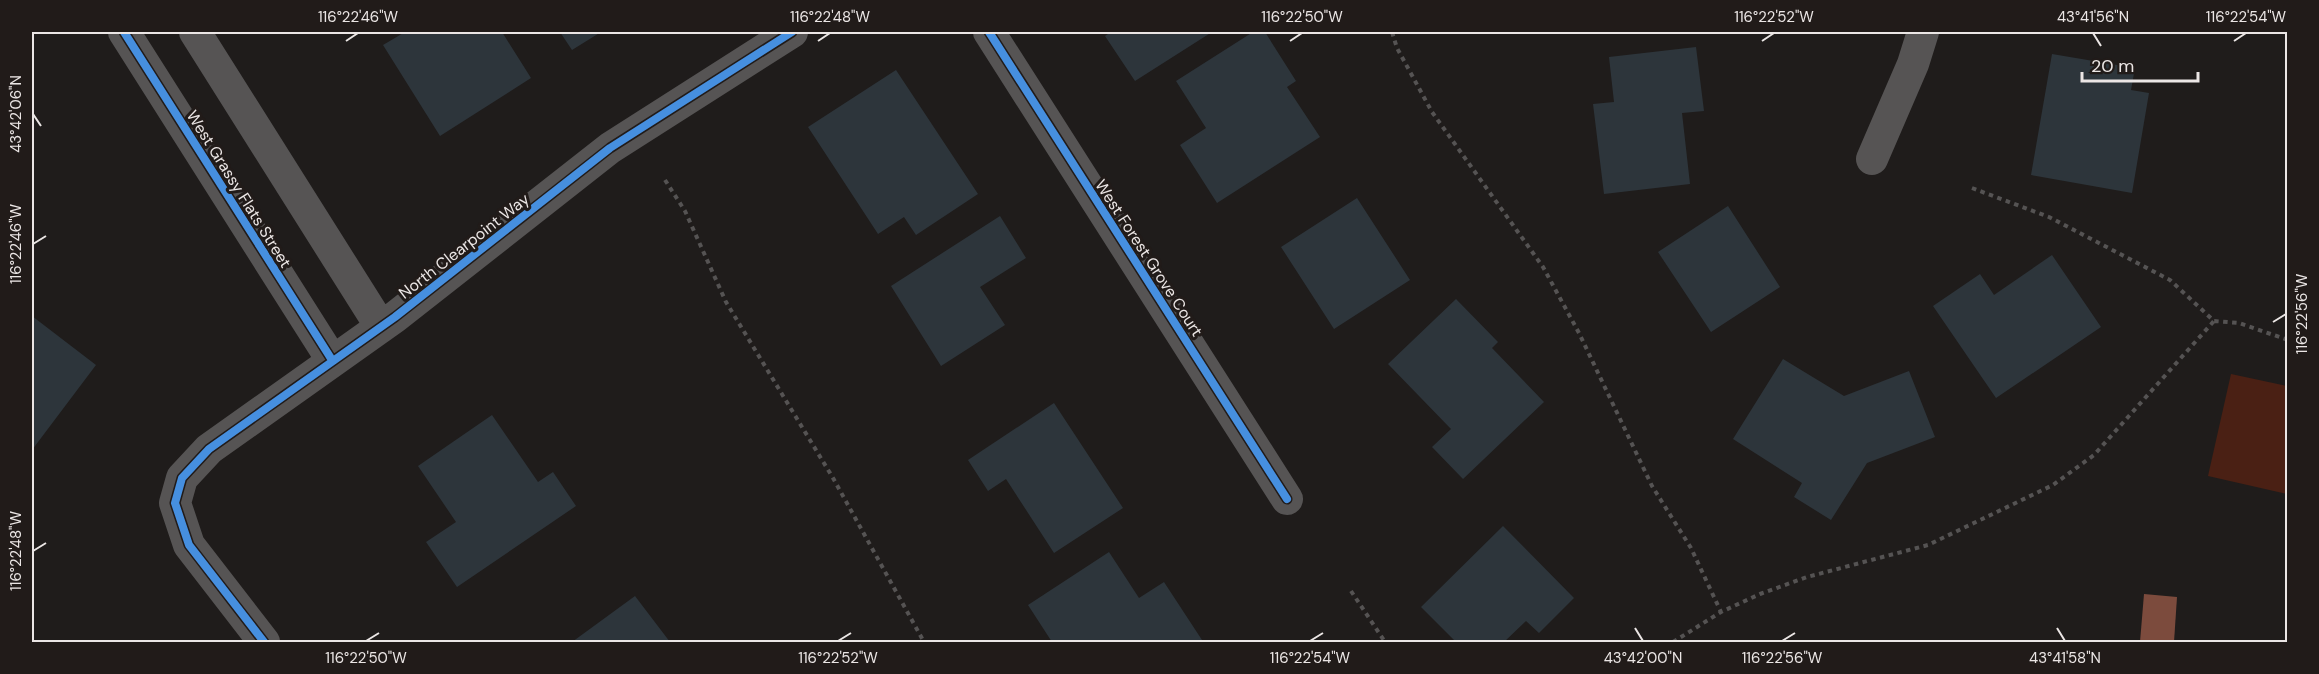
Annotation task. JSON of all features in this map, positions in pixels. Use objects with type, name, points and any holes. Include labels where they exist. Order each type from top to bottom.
[{"type":"street","name":"West Grassy Flats Street","points":[[124,32],[332,360]]},
{"type":"street","points":[[195,32],[381,327]]},
{"type":"street","name":"North Clearpoint Way","points":[[264,642],[189,545],[175,503],[182,478],[209,449],[381,327],[610,148],[792,32]]},
{"type":"street","name":"West Forest Grove Court","points":[[989,32],[1287,499]]},
{"type":"street","points":[[1872,159],[1913,64],[1923,32]]},
{"type":"path","points":[[1392,32],[1397,48],[1432,112],[1543,267],[1579,333],[1652,486],[1691,548],[1721,612]]},
{"type":"path","points":[[665,180],[685,211],[726,302],[834,478],[924,642]]},
{"type":"path","points":[[1972,188],[2049,217],[2170,280],[2214,321],[2239,323],[2288,340]]},
{"type":"path","points":[[1673,642],[1721,612],[1760,594],[1807,577],[1928,545],[2053,485],[2094,455],[2214,321]]},
{"type":"path","points":[[1351,591],[1385,642]]},
{"type":"shaded area","points":[[2231,374],[2287,386],[2287,494],[2208,476]]},
{"type":"shaded area","points":[[2144,594],[2177,597],[2174,642],[2140,642]]},
{"type":"building","points":[[405,32],[502,32],[531,78],[440,136],[383,45]]},
{"type":"building","points":[[560,32],[601,32],[572,50]]},
{"type":"building","points":[[1111,32],[1212,32],[1135,81],[1105,36]]},
{"type":"building","points":[[1253,32],[1265,32],[1296,81],[1287,87],[1320,137],[1217,203],[1180,145],[1206,128],[1176,81]]},
{"type":"building","points":[[1696,47],[1704,111],[1682,113],[1690,184],[1604,194],[1593,104],[1614,102],[1609,57]]},
{"type":"building","points":[[2052,54],[2135,68],[2131,90],[2149,93],[2132,193],[2031,175]]},
{"type":"building","points":[[896,70],[978,194],[916,235],[904,217],[878,234],[808,127]]},
{"type":"building","points":[[1357,198],[1410,280],[1334,329],[1281,247]]},
{"type":"building","points":[[1728,206],[1780,287],[1711,332],[1658,252]]},
{"type":"building","points":[[1000,216],[1026,258],[980,287],[1005,325],[941,366],[891,286]]},
{"type":"building","points":[[2052,255],[2101,327],[1996,398],[1933,306],[1980,274],[1994,295]]},
{"type":"building","points":[[1456,299],[1498,342],[1492,348],[1544,402],[1463,479],[1432,447],[1451,429],[1388,364]]},
{"type":"building","points":[[32,316],[96,365],[32,450]]},
{"type":"building","points":[[1783,359],[1844,396],[1909,371],[1935,437],[1867,463],[1831,520],[1794,497],[1802,483],[1733,439]]},
{"type":"building","points":[[1054,403],[1123,508],[1054,553],[1006,479],[988,491],[968,460]]},
{"type":"building","points":[[492,415],[538,482],[553,472],[576,506],[457,587],[426,542],[456,522],[418,466]]},
{"type":"building","points":[[1503,526],[1574,598],[1539,633],[1526,621],[1504,642],[1456,642],[1421,607]]},
{"type":"building","points":[[1109,552],[1139,598],[1164,582],[1202,640],[1198,642],[1052,642],[1028,605]]},
{"type":"building","points":[[635,596],[670,642],[572,642]]},
{"type":"cycle path","points":[[124,32],[332,360]]},
{"type":"cycle path","points":[[264,642],[189,545],[175,503],[182,478],[209,449],[395,317],[610,148],[792,32]]},
{"type":"cycle path","points":[[989,32],[1287,499]]}]
